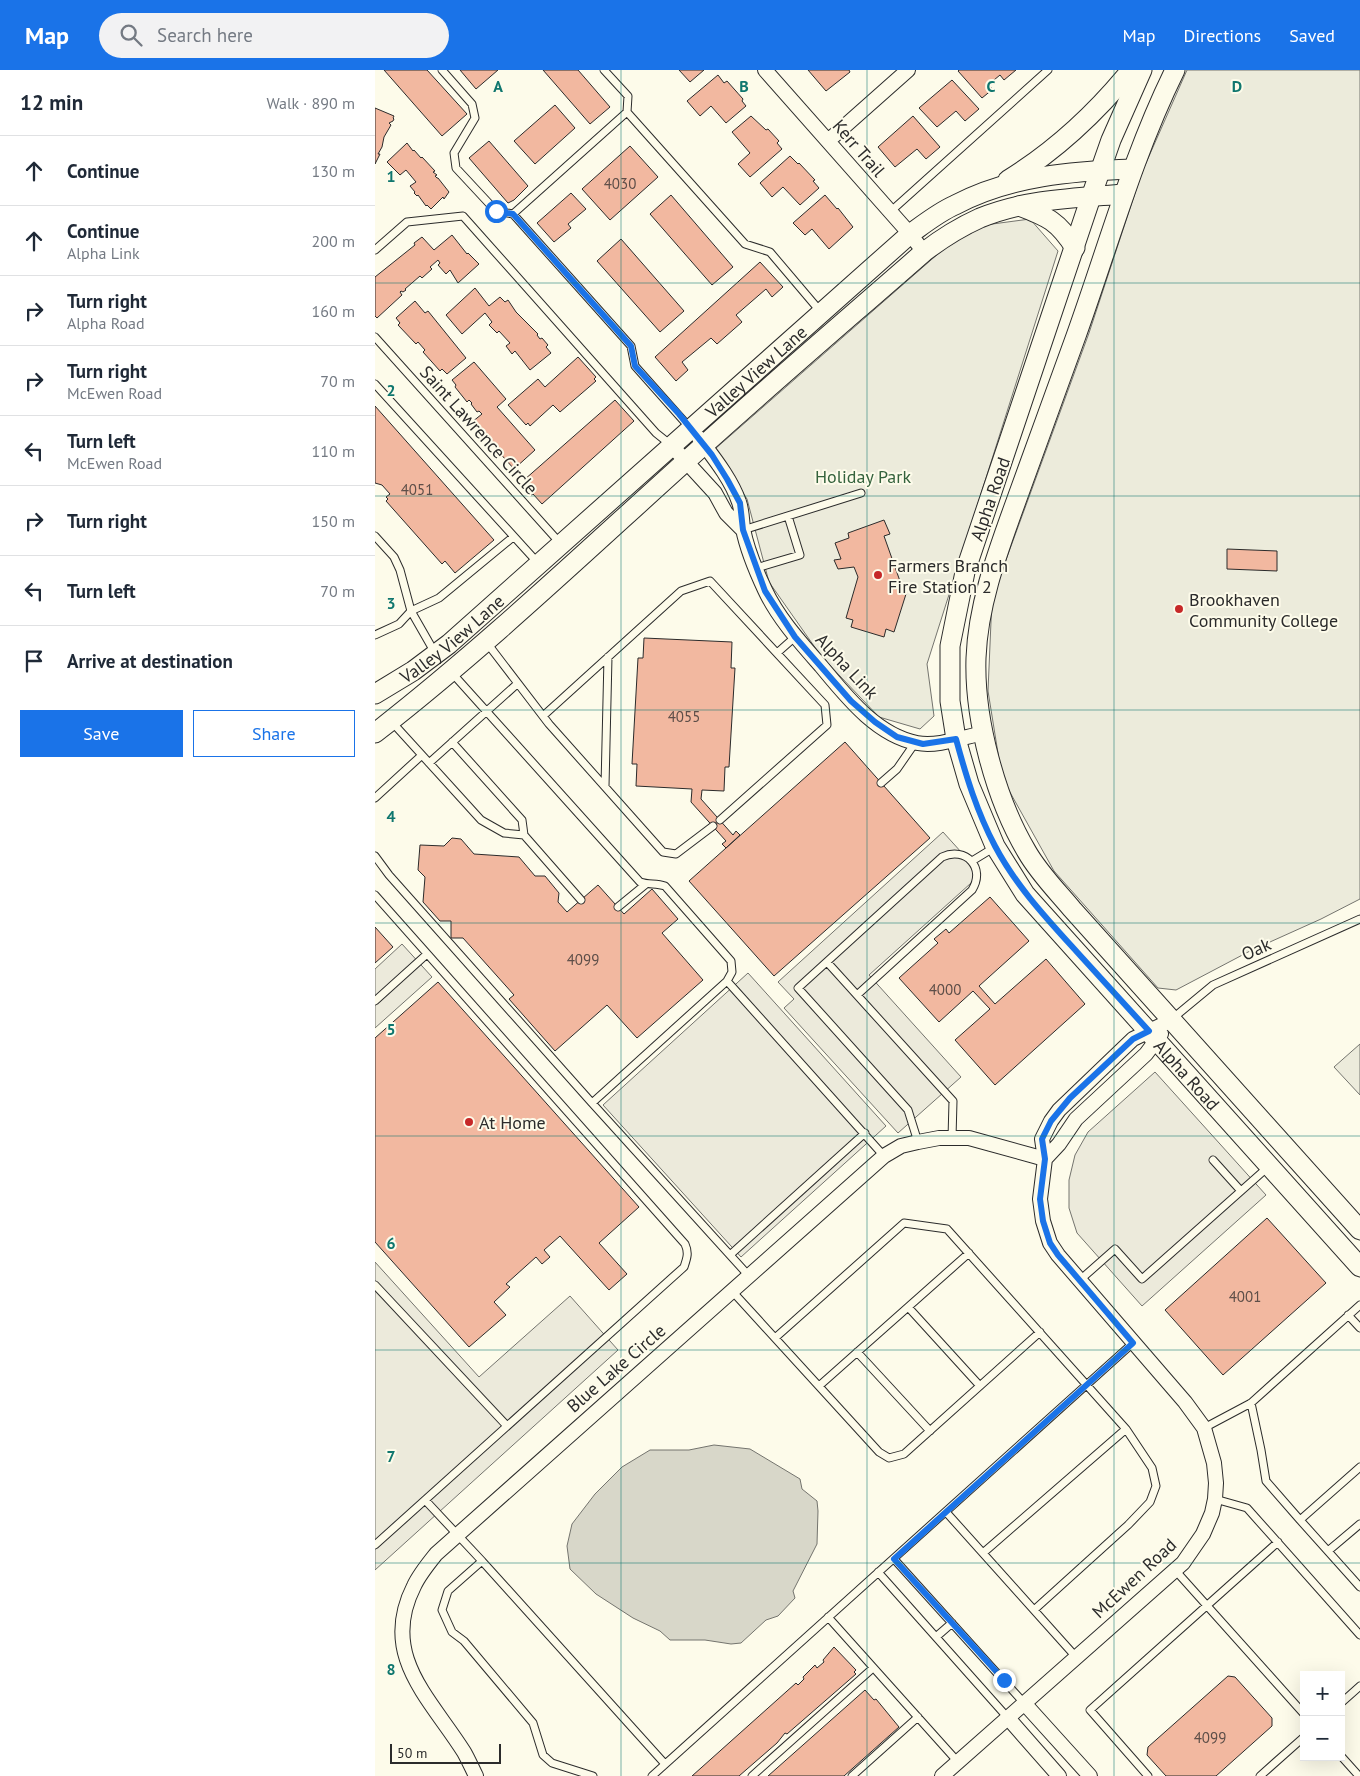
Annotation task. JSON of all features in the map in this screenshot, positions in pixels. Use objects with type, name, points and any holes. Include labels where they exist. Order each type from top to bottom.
[{"type":"main road","points":[[994,189],[1050,150],[1083,124],[1131,70]]},
{"type":"main road","points":[[1091,197],[1125,106],[1142,70]]},
{"type":"main road","points":[[1124,194],[1156,108],[1175,70]]},
{"type":"main road","name":"Valley View Lane","points":[[375,694],[413,671],[436,654],[909,234],[953,205],[994,189],[1038,177],[1062,173],[1133,169]]},
{"type":"main road","name":"Valley View Lane","points":[[375,733],[577,561],[704,445],[941,239],[980,218],[1019,206],[1060,199],[1124,194]]},
{"type":"main road","name":"Alpha Road","points":[[1124,194],[1089,301],[999,550],[984,603],[976,658],[977,693],[984,733],[992,768],[1014,829],[1029,855],[1048,881],[1360,1230]]},
{"type":"main road","name":"Alpha Road","points":[[1091,197],[965,572],[949,646],[950,701],[956,739],[969,784],[995,846],[1025,894],[1360,1267]]},
{"type":"main road","points":[[1019,206],[1045,216],[1058,225],[1075,248]]},
{"type":"main road","points":[[436,654],[450,671]]},
{"type":"street","name":"Kerr Trail","points":[[765,70],[924,252]]},
{"type":"street","points":[[828,141],[908,70]]},
{"type":"street","name":"Alpha Link","points":[[690,428],[717,463],[740,503],[743,530],[765,591],[795,637],[851,701],[869,717],[897,737],[915,743],[937,743],[984,733]]},
{"type":"street","name":"Alpha Link","points":[[671,445],[715,493],[726,513],[743,530]]},
{"type":"street","name":"McEwen Road","points":[[942,1776],[1175,1570],[1203,1534],[1212,1512],[1216,1483],[1214,1463],[1204,1428],[1185,1402],[1058,1255],[1050,1243],[1043,1221],[1040,1199],[1045,1159],[1042,1139],[1059,1110],[1133,1039],[1153,1035],[1171,1020]]},
{"type":"street","name":"McEwen Road","points":[[1045,1159],[1059,1144],[1076,1119],[1146,1054],[1153,1035]]},
{"type":"street","name":"Blue Lake Circle","points":[[476,1776],[465,1753],[421,1691],[410,1671],[405,1655],[402,1634],[407,1602],[414,1584],[436,1554],[456,1534],[884,1156],[901,1146],[918,1142],[969,1138],[1045,1159]]},
{"type":"street","points":[[1024,1703],[1090,1776]]},
{"type":"street","points":[[1008,1718],[1059,1776]]},
{"type":"lane","points":[[442,70],[472,104],[475,118],[454,153],[456,168],[496,211],[513,214],[631,346],[635,366],[690,428]]},
{"type":"lane","points":[[604,70],[627,96],[627,112],[745,244],[770,252],[821,311]]},
{"type":"lane","points":[[890,212],[1049,70]]},
{"type":"lane","points":[[513,214],[627,112]]},
{"type":"lane","points":[[375,250],[407,222],[463,216],[656,433],[671,445]]},
{"type":"lane","name":"Saint Lawrence Circle","points":[[375,337],[560,544]]},
{"type":"lane","points":[[375,384],[538,564]]},
{"type":"lane","points":[[743,530],[861,493]]},
{"type":"lane","points":[[756,568],[800,555],[788,516]]},
{"type":"lane","points":[[375,634],[399,624],[411,611],[439,598],[513,536]]},
{"type":"lane","points":[[375,537],[394,557],[400,570],[411,611],[436,654]]},
{"type":"lane","points":[[543,716],[681,590],[710,581],[825,704],[827,725],[720,820]]},
{"type":"lane","points":[[777,653],[795,637]]},
{"type":"lane","points":[[485,641],[543,716],[663,852],[676,854],[713,826]]},
{"type":"lane","points":[[605,786],[608,657]]},
{"type":"lane","points":[[450,671],[640,882],[649,885],[657,883],[665,886],[731,961],[732,972],[727,981],[592,1103]]},
{"type":"lane","points":[[429,763],[517,684]]},
{"type":"lane","points":[[390,720],[481,820],[504,833],[524,835]]},
{"type":"lane","points":[[452,742],[522,820],[524,835],[579,898]]},
{"type":"lane","points":[[881,783],[897,769],[915,743]]},
{"type":"lane","points":[[375,798],[422,756]]},
{"type":"lane","points":[[972,861],[995,846]]},
{"type":"lane","points":[[857,995],[972,890],[977,877],[977,870],[972,861],[963,855],[956,854],[942,858],[798,988],[908,1110],[918,1142]]},
{"type":"lane","points":[[375,856],[389,875],[592,1103],[749,1276]]},
{"type":"lane","points":[[617,907],[646,884]]},
{"type":"lane","points":[[375,895],[685,1244],[688,1250],[688,1257],[684,1267],[375,1545]]},
{"type":"lane","name":"Oak","points":[[1171,1020],[1213,985],[1360,920]]},
{"type":"lane","points":[[375,1001],[427,954]]},
{"type":"lane","points":[[827,962],[953,1101],[952,1138]]},
{"type":"lane","points":[[727,981],[884,1156]]},
{"type":"lane","points":[[730,1255],[865,1133]]},
{"type":"lane","points":[[1213,1160],[1241,1191]]},
{"type":"lane","points":[[1080,1280],[1115,1249],[1142,1280],[1269,1165]]},
{"type":"lane","points":[[775,1338],[904,1223],[947,1229],[1126,1429],[1152,1468],[1156,1486],[1150,1502],[1128,1525],[1034,1610]]},
{"type":"lane","points":[[819,1386],[969,1254]]},
{"type":"lane","points":[[375,1285],[507,1426]]},
{"type":"lane","points":[[731,1291],[879,1452],[889,1458],[904,1454],[1040,1332]]},
{"type":"lane","points":[[1204,1428],[1251,1403],[1360,1305]]},
{"type":"lane","points":[[908,1307],[980,1386]]},
{"type":"lane","points":[[1348,1315],[1360,1328]]},
{"type":"lane","points":[[652,1776],[1133,1343]]},
{"type":"lane","points":[[857,1352],[930,1431]]},
{"type":"lane","points":[[1251,1403],[1266,1481],[1359,1583]]},
{"type":"lane","points":[[983,1553],[1126,1429]]},
{"type":"lane","points":[[1301,1520],[1360,1468]]},
{"type":"lane","points":[[1215,1499],[1247,1508],[1360,1635]]},
{"type":"lane","points":[[425,1500],[482,1560],[665,1764]]},
{"type":"lane","points":[[946,1512],[1076,1657]]},
{"type":"lane","points":[[1328,1551],[1360,1524]]},
{"type":"lane","points":[[1148,1776],[1090,1710],[1278,1542]]},
{"type":"lane","points":[[894,1559],[1024,1703]]},
{"type":"lane","points":[[482,1560],[448,1591],[443,1610],[452,1632],[464,1641],[533,1722],[543,1755],[552,1763],[593,1776]]},
{"type":"lane","points":[[1175,1570],[1300,1710]]},
{"type":"lane","points":[[879,1572],[1008,1718]]},
{"type":"lane","points":[[828,1618],[958,1762]]},
{"type":"lane","points":[[936,1637],[952,1623]]},
{"type":"lane","points":[[752,1776],[873,1668]]},
{"type":"lane","points":[[1345,1699],[1360,1686]]},
{"type":"lane","points":[[851,1776],[917,1717]]},
{"type":"lane","points":[[1260,1776],[1300,1741]]},
{"type":"lane","points":[[1345,1760],[1359,1776]]},
{"type":"green space","name":"Brookhaven Community College","points":[[1187,70],[1360,70],[1360,899],[1250,951],[1176,990],[1158,988],[1054,871],[1002,778],[988,691],[992,598],[1089,333],[1142,172]]},
{"type":"green space","name":"Holiday Park","points":[[1030,219],[1058,251],[927,664],[934,716],[920,729],[879,717],[821,656],[769,582],[747,499],[715,449],[947,246],[985,225]]},
{"type":"green space","points":[[1360,1044],[1360,1095],[1334,1067]]},
{"type":"shaded area","points":[[943,832],[981,874],[869,975],[961,1077],[898,1133],[784,1008],[794,999],[778,982]]},
{"type":"shaded area","points":[[402,944],[432,977],[375,1028],[375,969]]},
{"type":"shaded area","points":[[748,973],[886,1126],[741,1257],[603,1105]]},
{"type":"shaded area","points":[[1155,1072],[1266,1195],[1142,1306],[1077,1233],[1069,1208],[1069,1180],[1075,1155],[1088,1132]]},
{"type":"shaded area","points":[[375,1262],[479,1377],[570,1296],[618,1350],[375,1570]]},
{"type":"shaded area","points":[[714,1445],[750,1449],[800,1479],[802,1489],[817,1501],[817,1544],[793,1591],[795,1598],[778,1616],[766,1620],[741,1643],[670,1640],[660,1631],[633,1618],[596,1594],[570,1569],[567,1546],[572,1524],[595,1494],[622,1467],[650,1450],[689,1450]]},
{"type":"building","points":[[384,70],[427,70],[467,114],[442,136]]},
{"type":"building","points":[[460,70],[498,70],[476,89]]},
{"type":"building","points":[[543,70],[578,70],[610,107],[590,124]]},
{"type":"building","points":[[679,70],[704,70],[690,82]]},
{"type":"building","points":[[808,70],[849,70],[850,72],[826,91]]},
{"type":"building","points":[[959,70],[1016,70],[1004,80],[1000,75],[988,85],[993,89],[982,98]]},
{"type":"building","points":[[718,75],[724,83],[727,81],[743,99],[742,101],[746,106],[726,123],[711,106],[700,116],[687,101]]},
{"type":"building","points":[[952,80],[979,109],[965,121],[956,111],[937,127],[919,108]]},
{"type":"building","points":[[555,105],[575,128],[535,164],[514,141]]},
{"type":"building","points":[[375,108],[394,116],[394,119],[389,123],[391,125],[384,137],[378,154],[380,154],[375,164]]},
{"type":"building","points":[[751,116],[766,130],[768,129],[779,141],[777,143],[782,149],[750,177],[738,164],[750,153],[732,132]]},
{"type":"building","points":[[913,116],[940,147],[926,159],[917,149],[895,167],[878,147]]},
{"type":"building","points":[[489,141],[528,186],[514,200],[508,203],[469,158]]},
{"type":"building","points":[[407,143],[435,171],[433,172],[437,175],[435,176],[449,192],[444,199],[443,197],[431,209],[414,193],[410,186],[416,182],[406,170],[400,175],[387,162]]},
{"type":"building","points":[[630,146],[658,177],[610,220],[582,189]]},
{"type":"building","points":[[790,156],[815,180],[813,181],[819,188],[800,205],[783,187],[772,197],[760,183]]},
{"type":"building","points":[[571,193],[586,209],[568,224],[571,228],[554,242],[537,223]]},
{"type":"building","points":[[671,195],[733,267],[712,285],[650,214]]},
{"type":"building","points":[[825,195],[853,227],[829,249],[812,229],[805,235],[793,223]]},
{"type":"building","points":[[452,235],[467,254],[479,264],[458,283],[450,270],[446,274],[438,265],[440,263],[438,260],[422,278],[420,276],[406,290],[401,291],[402,295],[377,318],[375,316],[375,277],[415,245],[414,243],[422,237],[434,250]]},
{"type":"building","points":[[621,239],[684,311],[660,332],[597,261]]},
{"type":"building","points":[[760,262],[783,287],[772,297],[766,289],[736,315],[742,322],[717,344],[711,338],[682,362],[688,370],[676,381],[655,357]]},
{"type":"building","points":[[475,288],[489,306],[500,297],[505,302],[508,300],[516,312],[538,334],[540,339],[542,338],[548,345],[546,347],[551,353],[530,370],[515,351],[512,354],[506,346],[510,343],[499,331],[497,333],[489,325],[492,322],[485,313],[462,334],[446,315]]},
{"type":"building","points":[[415,301],[425,313],[428,311],[466,358],[447,374],[442,369],[440,371],[423,352],[425,350],[418,342],[416,344],[398,325],[400,323],[396,318]]},
{"type":"building","points":[[578,357],[596,377],[594,379],[596,381],[560,412],[553,405],[530,426],[528,423],[526,425],[508,405],[538,379],[545,387]]},
{"type":"building","points":[[474,362],[506,399],[497,407],[535,450],[514,469],[472,422],[482,414],[479,411],[477,412],[469,400],[467,402],[452,380]]},
{"type":"building","points":[[615,400],[634,421],[542,504],[533,494],[531,495],[527,491],[529,489],[524,484],[526,482],[524,480]]},
{"type":"building","points":[[375,406],[494,540],[455,573],[445,561],[442,564],[386,501],[388,499],[386,497],[390,494],[382,485],[375,483]]},
{"type":"building","points":[[884,520],[890,534],[884,536],[901,584],[898,592],[906,594],[894,632],[886,629],[884,637],[851,627],[853,620],[846,618],[858,577],[854,567],[838,569],[834,560],[841,559],[835,543],[849,538],[848,533]]},
{"type":"building","points":[[1227,549],[1277,551],[1277,571],[1227,569]]},
{"type":"building","points":[[644,638],[732,642],[731,668],[735,668],[729,767],[725,767],[724,791],[702,790],[701,799],[733,835],[736,831],[740,835],[726,848],[722,844],[726,841],[691,802],[692,789],[636,786],[637,764],[632,764],[638,658],[643,658]]},
{"type":"building","points":[[845,742],[930,838],[774,976],[689,881]]},
{"type":"building","points":[[452,838],[461,839],[474,854],[519,857],[535,876],[545,876],[559,893],[558,902],[567,912],[598,885],[624,914],[652,889],[678,919],[662,933],[703,980],[637,1038],[607,1005],[555,1051],[509,999],[514,995],[463,938],[451,938],[451,921],[440,921],[423,902],[425,877],[418,870],[420,845],[444,846]]},
{"type":"building","points":[[990,897],[1029,941],[979,986],[995,1004],[1046,959],[1085,1004],[995,1085],[955,1040],[990,1009],[973,991],[939,1022],[899,978],[938,943],[934,939],[946,929],[949,933]]},
{"type":"building","points":[[375,927],[393,947],[375,963]]},
{"type":"building","name":"At Home","points":[[438,982],[639,1207],[599,1243],[627,1274],[609,1290],[560,1236],[544,1250],[550,1257],[542,1264],[536,1257],[506,1284],[510,1287],[494,1302],[506,1315],[469,1347],[375,1242],[375,1038]]},
{"type":"building","points":[[1267,1218],[1326,1283],[1223,1375],[1165,1310]]},
{"type":"building","points":[[834,1647],[856,1670],[854,1672],[856,1674],[787,1734],[785,1733],[777,1743],[739,1776],[692,1776],[796,1683],[798,1685],[815,1665],[817,1668],[824,1662],[823,1660]]},
{"type":"building","points":[[1228,1676],[1235,1677],[1272,1718],[1272,1726],[1216,1776],[1166,1776],[1147,1755],[1148,1747]]},
{"type":"building","points":[[865,1690],[874,1700],[876,1699],[899,1727],[844,1776],[768,1776]]},
{"type":"place","name":"Farmers Branch Fire Station 2","points":[[878,575]]},
{"type":"place","name":"Brookhaven Community College","points":[[1179,609]]},
{"type":"place","name":"At Home","points":[[469,1122]]},
{"type":"route","points":[[496,211],[513,214],[631,346],[635,366],[679,414],[712,455],[740,503],[743,530],[765,591],[795,637],[851,701],[875,722],[897,737],[923,744],[956,739],[969,784],[982,818],[995,846],[1025,894],[1149,1031],[1133,1039],[1070,1098],[1051,1121],[1042,1139],[1045,1159],[1040,1199],[1043,1221],[1050,1243],[1058,1255],[1133,1343],[894,1559],[1004,1680]]}]
